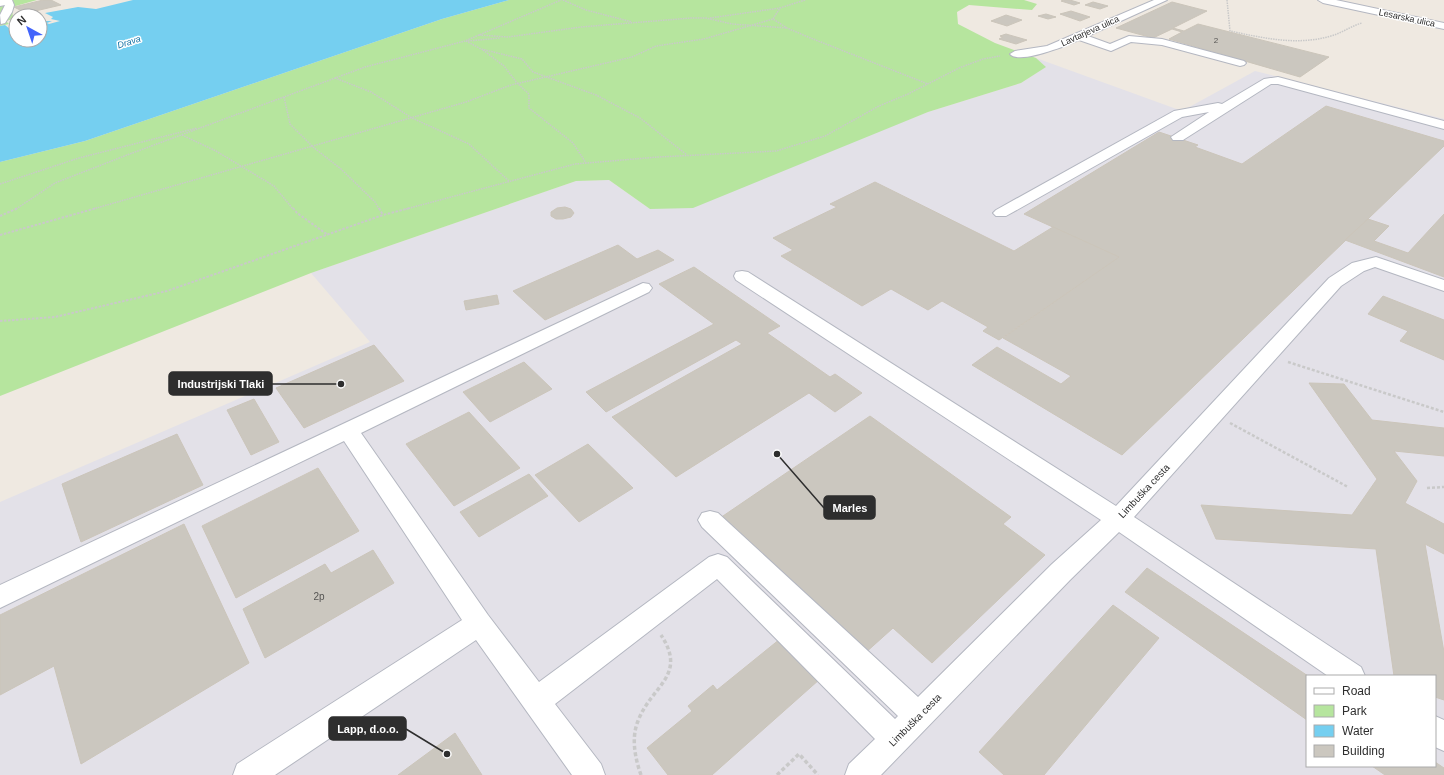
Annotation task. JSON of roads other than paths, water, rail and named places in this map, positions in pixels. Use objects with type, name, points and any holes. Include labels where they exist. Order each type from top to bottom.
[{"type":"street","name":"Lavtarjeva ulica","points":[[1015,54],[1049,49],[1162,0]]},
{"type":"street","name":"Lesarska ulica","points":[[1324,0],[1444,26]]},
{"type":"street","points":[[0,2],[9,2],[10,6],[9,12],[1,21]]},
{"type":"street","points":[[1080,36],[1111,48],[1129,39],[1162,42],[1240,63]]},
{"type":"street","points":[[1178,137],[1268,81],[1278,80],[1290,82],[1444,125]]},
{"type":"street","points":[[1001,213],[1178,114],[1230,105]]},
{"type":"street","name":"Limbuška cesta","points":[[860,775],[1061,572],[1118,519],[1335,282],[1358,267],[1376,262],[1444,286]]},
{"type":"street","points":[[742,276],[1118,519],[1350,675]]},
{"type":"street","points":[[0,597],[643,288]]},
{"type":"street","points":[[348,431],[479,623],[590,775]]},
{"type":"street","points":[[710,520],[918,716]]},
{"type":"street","points":[[536,701],[718,564],[895,739]]},
{"type":"street","points":[[248,775],[479,623]]},
{"type":"water","name":"Drava","points":[[133,0],[509,0],[442,19],[85,141],[0,162],[0,26],[5,25],[8,27],[8,48],[48,48],[48,24],[60,21],[51,19],[53,17],[48,14],[48,12],[78,7],[96,9]]},
{"type":"place","name":"Industrijski Tlaki","points":[[341,384]]},
{"type":"place","name":"Marles","points":[[777,454]]},
{"type":"place","name":"Lapp, d.o.o.","points":[[447,754]]}]
